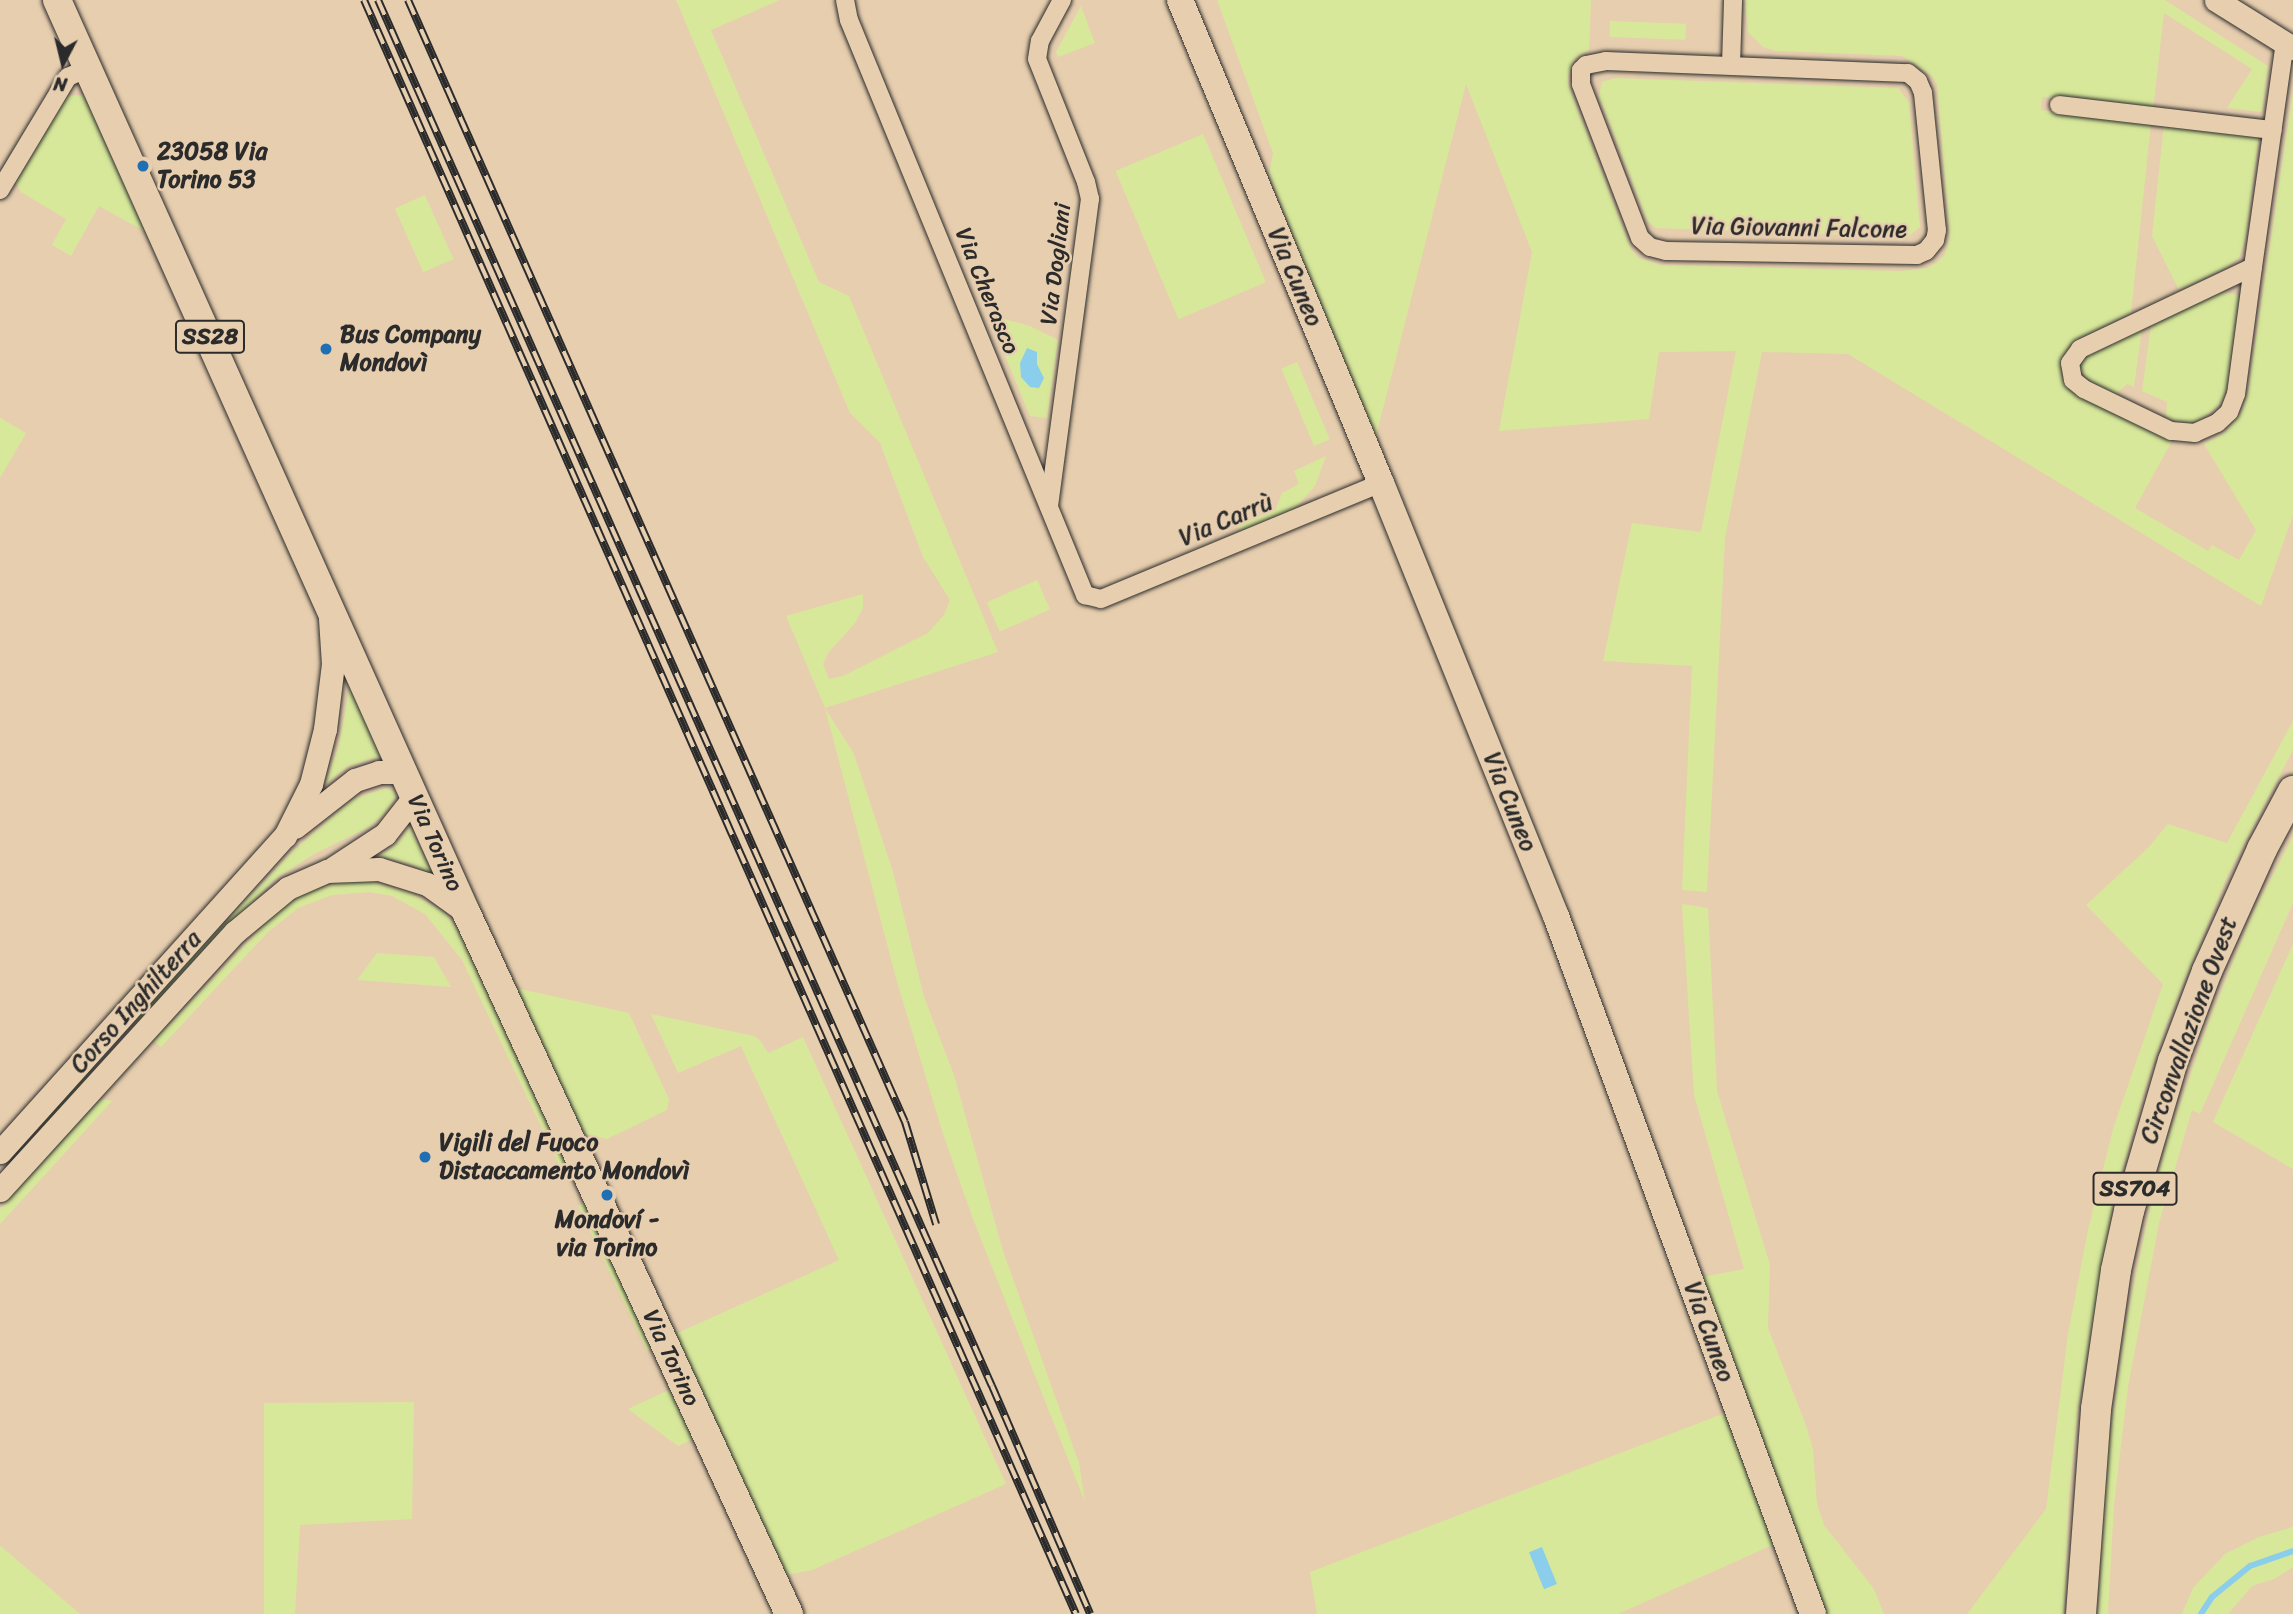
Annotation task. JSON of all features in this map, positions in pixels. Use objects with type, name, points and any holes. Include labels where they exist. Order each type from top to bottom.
[{"type":"highway","name":"Circonvallazione Ovest","points":[[2081,1614],[2096,1409],[2108,1320],[2129,1211],[2173,1061],[2207,971],[2262,849],[2293,791]]},
{"type":"main road","name":"Via Torino","points":[[57,0],[466,912],[789,1614]]},
{"type":"main road","name":"Via Cuneo","points":[[1180,0],[1381,483],[1556,916],[1814,1614]]},
{"type":"street","name":"Via Cherasco","points":[[845,0],[849,20],[1082,591],[1090,598]]},
{"type":"street","name":"Via Dogliani","points":[[1049,507],[1090,199],[1086,182],[1037,59],[1040,41],[1062,0]]},
{"type":"street","points":[[1731,65],[1733,0]]},
{"type":"street","points":[[2216,0],[2289,45],[2273,130],[2236,394],[2229,412],[2217,423],[2195,433],[2171,431],[2084,389],[2073,380],[2070,363],[2080,349],[2253,267]]},
{"type":"street","name":"Via Giovanni Falcone","points":[[1606,61],[1731,65],[1898,71],[1915,78],[1923,93],[1937,230],[1933,244],[1923,253],[1912,255],[1666,251],[1644,243],[1581,84],[1581,71],[1586,65],[1606,61]]},
{"type":"street","points":[[0,190],[68,77],[88,68]]},
{"type":"street","points":[[2059,105],[2273,130]]},
{"type":"street","name":"Via Carrù","points":[[1090,598],[1101,599],[1381,483]]},
{"type":"street","name":"Corso Inghilterra","points":[[285,836],[311,783],[331,694],[332,640],[326,596]]},
{"type":"street","name":"Corso Inghilterra","points":[[0,1152],[285,836],[355,780],[379,772],[409,785],[385,834],[327,872]]},
{"type":"street","name":"Corso Inghilterra","points":[[0,1189],[254,913],[288,888],[327,872],[345,868],[394,871],[427,884],[466,912]]},
{"type":"street","points":[[88,1056],[107,1073]]},
{"type":"green space","points":[[676,0],[780,0],[711,30],[819,282],[849,296],[998,652],[825,708],[786,616],[863,594],[863,608],[855,623],[828,653],[823,664],[829,679],[843,676],[928,633],[944,615],[950,600],[923,557],[880,443],[850,413]]},
{"type":"green space","points":[[1217,0],[1591,0],[1589,50],[1575,58],[1568,77],[1569,87],[1631,249],[1639,258],[1661,265],[1900,271],[1927,268],[1937,262],[1944,256],[1950,238],[1937,85],[1933,77],[1903,56],[1776,51],[1763,47],[1748,32],[1745,0],[2165,0],[2268,66],[2262,112],[2227,108],[2252,69],[2164,13],[2153,110],[2042,97],[2041,110],[2151,123],[2131,313],[2073,342],[2061,360],[2061,375],[2068,388],[2078,395],[2172,441],[2135,508],[2208,551],[2212,545],[2239,560],[2256,530],[2204,444],[2226,432],[2242,411],[2248,392],[2293,91],[2293,515],[2261,606],[1848,354],[1762,352],[1725,538],[1707,892],[1682,890],[1692,666],[1603,661],[1632,523],[1701,532],[1736,351],[1659,352],[1649,419],[1499,431],[1532,252],[1466,84],[1375,440],[1269,175],[1273,153]]},
{"type":"green space","points":[[1081,6],[1095,43],[1058,57],[1056,52]]},
{"type":"green space","points":[[1610,21],[1686,24],[1685,40],[1609,37]]},
{"type":"green space","points":[[1615,78],[1898,88],[1909,102],[1920,227],[1908,237],[1655,228],[1647,220],[1599,96],[1602,82]]},
{"type":"green space","points":[[84,95],[146,232],[99,206],[71,256],[52,245],[66,219],[21,192],[14,179],[63,96]]},
{"type":"green space","points":[[2164,124],[2259,135],[2246,237],[2239,258],[2224,269],[2179,290],[2152,236]]},
{"type":"green space","points":[[1203,134],[1266,282],[1178,319],[1116,171]]},
{"type":"green space","points":[[425,195],[453,259],[423,272],[395,208]]},
{"type":"green space","points":[[2222,292],[2239,295],[2227,386],[2221,404],[2199,421],[2189,423],[2166,418],[2167,402],[2142,391],[2151,325]]},
{"type":"green space","points":[[988,315],[1030,326],[1058,340],[1047,418],[1030,416]]},
{"type":"green space","points":[[2142,328],[2134,387],[2127,384],[2116,394],[2090,381],[2081,373],[2080,363],[2086,356]]},
{"type":"green space","points":[[1297,362],[1330,439],[1314,446],[1281,369]]},
{"type":"green space","points":[[0,418],[26,433],[0,478]]},
{"type":"green space","points":[[1326,456],[1315,486],[1294,510],[1243,532],[1236,526],[1276,509],[1282,493],[1299,484],[1294,471]]},
{"type":"green space","points":[[1037,580],[1050,609],[1000,632],[987,602]]},
{"type":"green space","points":[[350,685],[381,756],[349,766],[325,784],[339,745]]},
{"type":"green space","points":[[825,708],[854,754],[893,872],[924,997],[954,1075],[1003,1251],[1079,1463],[1085,1502],[973,1219],[944,1137],[897,982]]},
{"type":"green space","points":[[2293,721],[2293,750],[2228,875],[2167,1023],[2145,1089],[2113,1204],[2078,1408],[2069,1495],[2064,1614],[1967,1614],[2046,1509],[2068,1334],[2088,1230],[2113,1129],[2163,984],[2086,905],[2148,848],[2168,824],[2227,843]]},
{"type":"green space","points":[[386,788],[395,792],[396,797],[383,815],[369,827],[312,855],[274,880],[140,1021],[134,1022],[135,1017],[294,850],[353,799]]},
{"type":"green space","points":[[410,827],[433,875],[409,863],[379,857],[397,844]]},
{"type":"green space","points":[[2293,836],[2293,903],[2200,1114],[2192,1110],[2159,1223],[2128,1387],[2114,1504],[2108,1614],[2098,1614],[2109,1443],[2127,1318],[2151,1203],[2168,1139],[2209,1021],[2253,913]]},
{"type":"green space","points":[[344,881],[365,881],[407,891],[444,912],[459,931],[571,1170],[563,1173],[462,960],[425,914],[392,896],[369,892],[332,895],[298,908],[267,933],[161,1047],[154,1041],[276,912],[307,892]]},
{"type":"green space","points":[[1682,904],[1708,908],[1717,1091],[1770,1265],[1768,1328],[1807,1428],[1813,1450],[1817,1504],[1824,1525],[1874,1589],[1884,1614],[1826,1614],[1702,1277],[1744,1269],[1694,1095]]},
{"type":"green space","points":[[2293,944],[2293,1169],[2213,1122]]},
{"type":"green space","points":[[377,953],[434,957],[451,987],[357,980]]},
{"type":"green space","points":[[516,988],[629,1013],[669,1099],[667,1110],[607,1139],[581,1133]]},
{"type":"green space","points":[[651,1014],[754,1036],[768,1053],[803,1037],[1006,1484],[812,1570],[782,1576],[673,1335],[839,1260],[741,1046],[678,1073]]},
{"type":"green space","points":[[85,1073],[90,1077],[39,1139],[35,1135]]},
{"type":"green space","points":[[105,1099],[112,1101],[0,1224],[0,1209],[98,1102]]},
{"type":"green space","points":[[585,1202],[653,1348],[647,1351],[578,1206]]},
{"type":"green space","points":[[671,1389],[693,1439],[678,1446],[628,1409]]},
{"type":"green space","points":[[414,1402],[412,1519],[300,1525],[295,1614],[264,1614],[264,1403]]},
{"type":"green space","points":[[1725,1413],[1775,1544],[1618,1614],[1317,1614],[1310,1572]]},
{"type":"green space","points":[[2293,1527],[2293,1567],[2274,1579],[2252,1586],[2228,1614],[2182,1614],[2193,1588],[2225,1554],[2259,1537]]},
{"type":"green space","points":[[0,1546],[2,1547],[80,1614],[0,1614]]},
{"type":"water","points":[[1027,348],[1037,352],[1037,364],[1044,378],[1039,388],[1030,387],[1021,377],[1020,363]]},
{"type":"water","points":[[1542,1547],[1557,1584],[1544,1589],[1529,1552]]},
{"type":"waterway","points":[[2201,1614],[2212,1597],[2250,1566],[2293,1551]]},
{"type":"railway","points":[[364,0],[1076,1614]]},
{"type":"railway","points":[[378,0],[992,1386],[1090,1614]]},
{"type":"railway","points":[[408,0],[905,1122],[936,1224]]},
{"type":"place","name":"23058 Via Torino 53","points":[[143,166]]},
{"type":"place","name":"Bus Company Mondovì","points":[[326,349]]},
{"type":"place","name":"Vigili del Fuoco Distaccamento Mondovì","points":[[425,1157]]},
{"type":"place","name":"Mondoví - via Torino","points":[[607,1195]]}]
